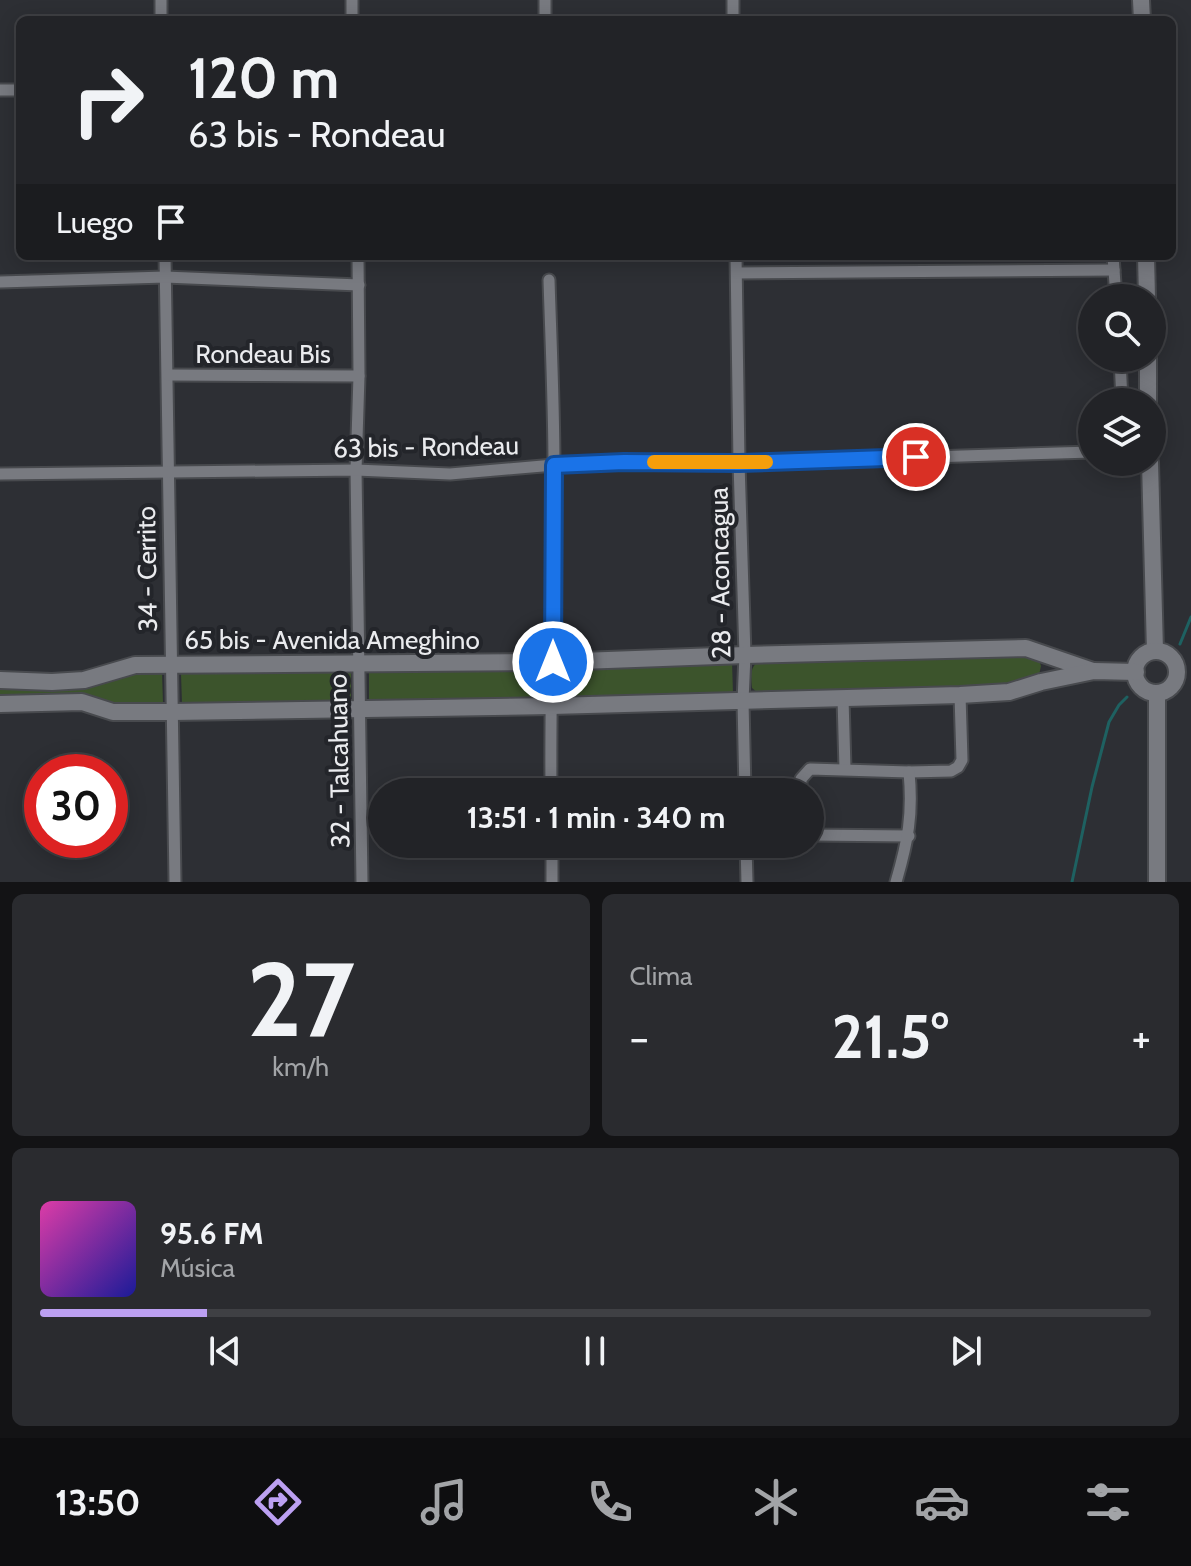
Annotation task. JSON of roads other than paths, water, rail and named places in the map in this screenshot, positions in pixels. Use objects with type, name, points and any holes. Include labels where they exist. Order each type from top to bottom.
[{"type":"main road","points":[[1146,260],[1147,284]]},
{"type":"main road","points":[[1150,476],[1155,651]]},
{"type":"main road","name":"65 bis - Avenida Ameghino","points":[[0,680],[84,680],[135,665],[553,662],[1026,648],[1094,671]]},
{"type":"main road","points":[[1032,649],[1045,662],[1043,676],[1033,685]]},
{"type":"main road","points":[[1155,651],[1168,654],[1184,671],[1169,689],[1157,693],[1143,688],[1136,672],[1142,656],[1155,651]]},
{"type":"main road","name":"65 bis - Avenida Ameghino","points":[[0,704],[82,702],[113,712],[172,712],[960,695],[1009,692],[1094,671],[1136,672]]},
{"type":"main road","points":[[1157,693],[1157,882]]},
{"type":"street","name":"34 - Cerrito","points":[[165,260],[175,882]]},
{"type":"street","name":"32 - Talcahuano","points":[[358,260],[356,470],[362,882]]},
{"type":"street","name":"28 - Aconcagua","points":[[736,260],[745,778]]},
{"type":"street","points":[[1113,260],[1115,284]]},
{"type":"street","points":[[737,273],[1114,270]]},
{"type":"street","points":[[0,282],[165,277],[359,285]]},
{"type":"street","points":[[549,280],[554,465],[551,778]]},
{"type":"street","name":"Rondeau Bis","points":[[168,375],[359,376]]},
{"type":"street","name":"63 bis - Rondeau","points":[[0,474],[356,470],[450,474],[624,462],[739,463],[1078,452]]},
{"type":"street","points":[[802,778],[810,769],[951,771],[962,760],[960,695]]},
{"type":"street","points":[[843,698],[845,769]]},
{"type":"street","points":[[896,882],[909,836],[912,797],[909,772]]},
{"type":"street","points":[[824,835],[909,836]]},
{"type":"street","points":[[552,858],[552,882]]},
{"type":"street","points":[[746,858],[747,882]]},
{"type":"waterway","points":[[1180,644],[1191,617]]},
{"type":"waterway","points":[[1072,882],[1109,722],[1127,697]]}]
